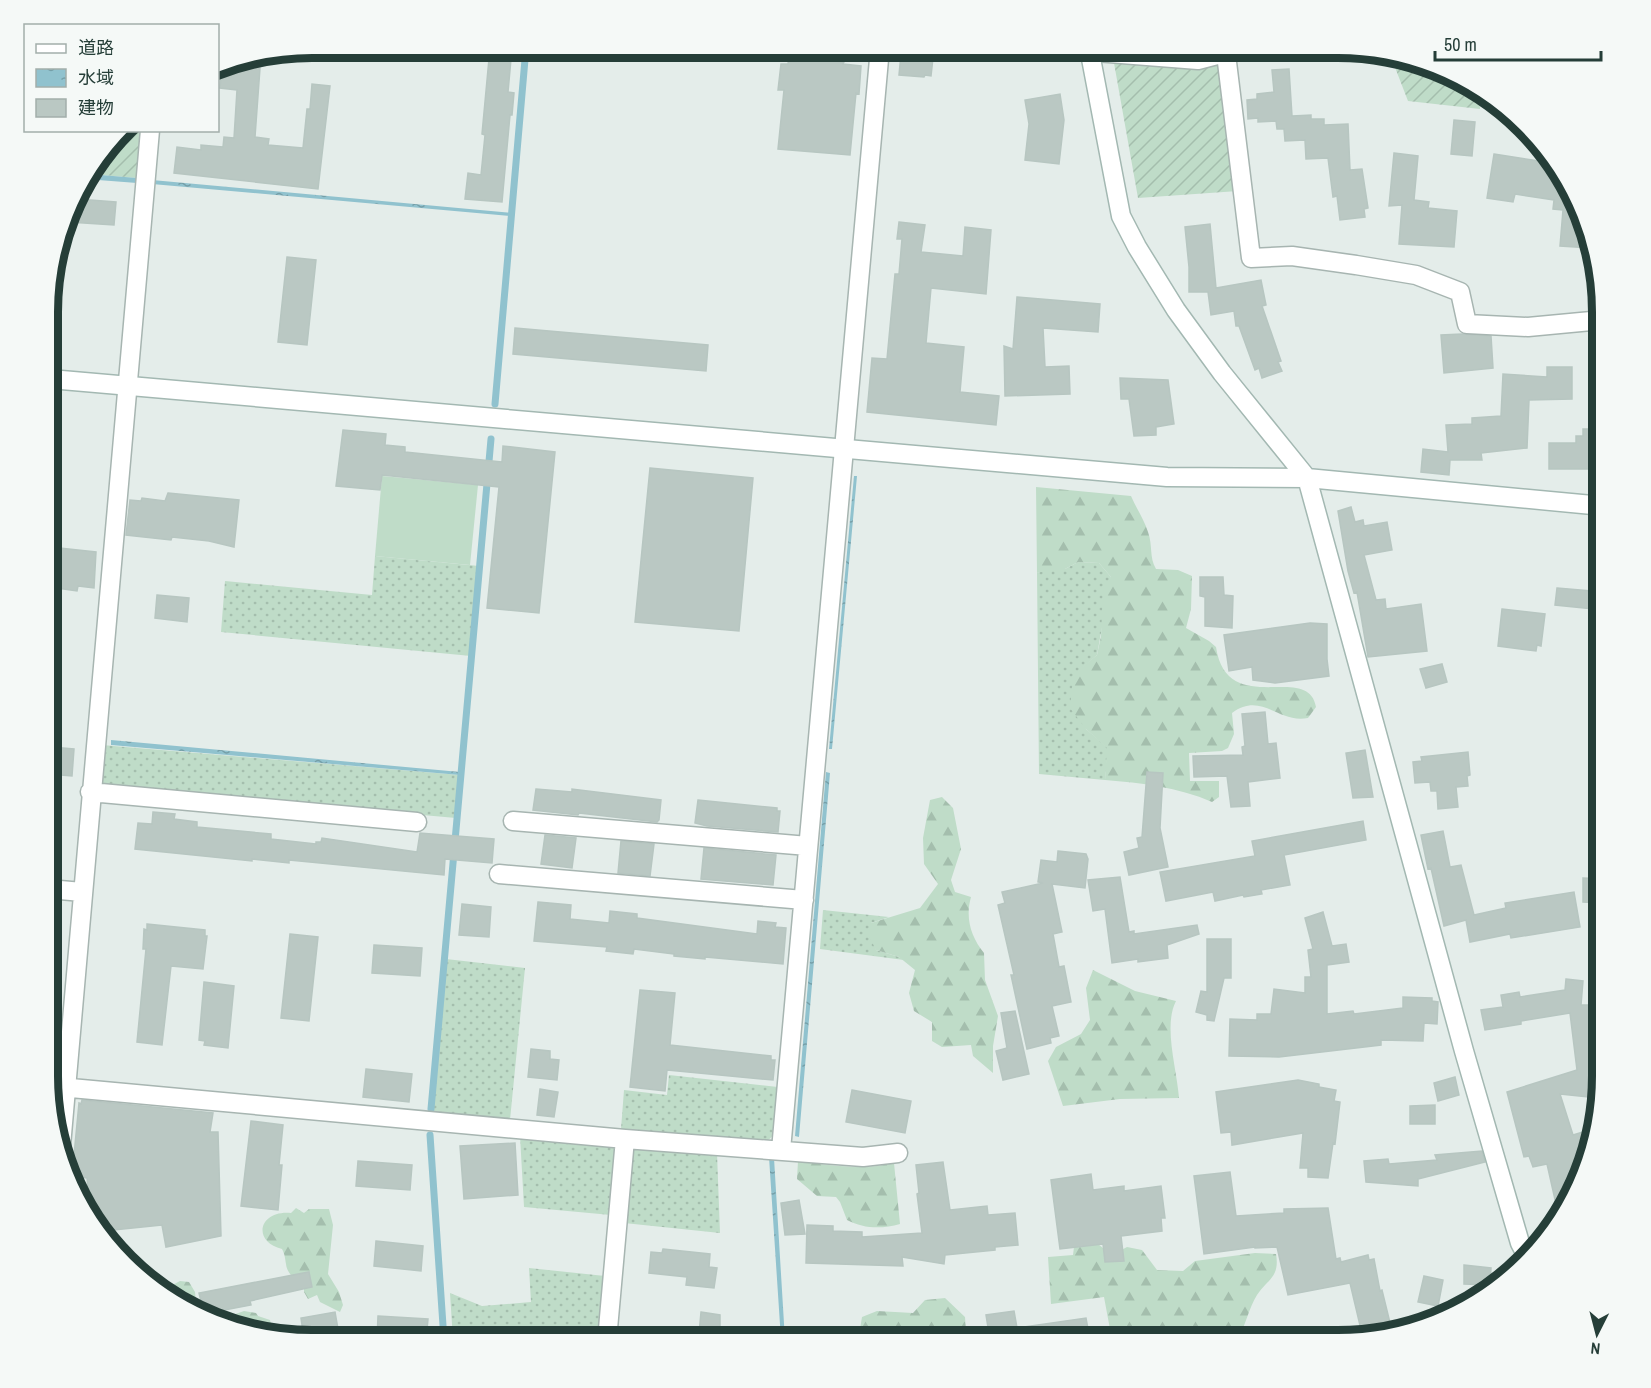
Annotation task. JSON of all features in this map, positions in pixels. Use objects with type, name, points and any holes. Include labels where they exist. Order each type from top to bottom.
[{"type":"street","points":[[781,1150],[879,58]]},
{"type":"street","points":[[1091,58],[1121,216],[1137,247],[1176,310],[1222,374],[1306,478],[1464,1051],[1523,1249]]},
{"type":"street","points":[[1174,58],[1198,60],[1207,58]]},
{"type":"street","points":[[1226,58],[1251,258],[1292,256],[1416,275],[1460,292],[1467,324],[1528,327],[1592,321]]},
{"type":"street","points":[[58,1077],[82,892],[150,132]]},
{"type":"street","points":[[58,380],[1167,477],[1306,478],[1592,505]]},
{"type":"street","points":[[90,792],[417,822]]},
{"type":"street","points":[[513,820],[808,846]]},
{"type":"street","points":[[499,874],[804,900]]},
{"type":"street","points":[[58,890],[82,892]]},
{"type":"street","points":[[59,1086],[625,1139],[863,1157],[898,1153]]},
{"type":"street","points":[[608,1330],[625,1139]]},
{"type":"green space","points":[[1124,60],[1224,60],[1238,191],[1138,198],[1114,63]]},
{"type":"green space","points":[[1394,64],[1451,85],[1479,101],[1480,109],[1408,101]]},
{"type":"green space","points":[[142,132],[137,178],[99,175],[133,133]]},
{"type":"green space","points":[[382,476],[478,485],[470,565],[375,556]]},
{"type":"green space","points":[[1036,487],[1131,496],[1148,532],[1152,560],[1156,569],[1178,570],[1192,576],[1191,609],[1186,628],[1216,647],[1223,669],[1235,681],[1250,686],[1299,688],[1310,694],[1316,707],[1308,718],[1288,717],[1261,706],[1243,707],[1232,713],[1234,734],[1228,748],[1222,751],[1189,753],[1190,781],[1219,781],[1219,797],[1212,802],[1173,789],[1105,780],[1107,748],[1086,729],[1070,708],[1072,687],[1081,668],[1097,655],[1101,636],[1103,590],[1111,577],[1099,563],[1078,562],[1065,569],[1037,573]]},
{"type":"green space","points":[[375,556],[479,566],[471,656],[221,632],[225,581],[372,595]]},
{"type":"green space","points":[[1078,562],[1099,563],[1111,577],[1097,655],[1081,669],[1086,729],[1108,748],[1105,780],[1039,774],[1037,573],[1050,568],[1065,569]]},
{"type":"green space","points":[[102,745],[460,775],[456,818],[99,786]]},
{"type":"green space","points":[[942,797],[953,808],[961,849],[951,880],[955,892],[971,897],[970,927],[984,953],[985,980],[998,1016],[993,1046],[993,1073],[973,1056],[971,1045],[942,1047],[932,1041],[932,1022],[914,1011],[909,993],[915,970],[899,957],[876,950],[868,934],[871,923],[920,908],[938,884],[924,864],[923,838],[930,800]]},
{"type":"green space","points":[[823,910],[889,917],[871,923],[876,950],[904,960],[820,949]]},
{"type":"green space","points":[[446,959],[525,968],[510,1120],[432,1114]]},
{"type":"green space","points":[[1093,970],[1135,991],[1176,1001],[1172,1011],[1171,1035],[1179,1098],[1120,1099],[1063,1106],[1048,1061],[1056,1047],[1081,1034],[1090,1020],[1086,988]]},
{"type":"green space","points":[[669,1075],[778,1087],[774,1133],[771,1138],[761,1142],[621,1129],[624,1090],[667,1095]]},
{"type":"green space","points":[[520,1136],[611,1144],[616,1151],[611,1215],[524,1207]]},
{"type":"green space","points":[[637,1146],[717,1153],[720,1233],[624,1223],[631,1153]]},
{"type":"green space","points":[[798,1161],[858,1167],[894,1163],[900,1224],[873,1227],[847,1220],[836,1197],[817,1196],[797,1179]]},
{"type":"green space","points":[[296,1208],[304,1213],[309,1209],[329,1209],[333,1225],[328,1274],[339,1292],[343,1305],[340,1312],[320,1302],[317,1295],[308,1299],[304,1287],[288,1271],[282,1249],[272,1245],[263,1234],[263,1227],[271,1216],[291,1213]]},
{"type":"green space","points":[[1094,1241],[1112,1255],[1127,1247],[1142,1250],[1157,1270],[1183,1271],[1195,1261],[1255,1253],[1276,1254],[1277,1262],[1275,1273],[1254,1300],[1242,1330],[1110,1330],[1104,1297],[1051,1304],[1048,1257],[1073,1255],[1074,1247]]},
{"type":"green space","points":[[529,1268],[605,1276],[600,1330],[452,1330],[450,1293],[482,1306],[531,1302]]},
{"type":"green space","points":[[180,1281],[189,1282],[195,1292],[196,1301],[171,1287]]},
{"type":"green space","points":[[945,1298],[965,1317],[966,1330],[860,1330],[862,1317],[877,1311],[913,1313],[925,1300]]},
{"type":"green space","points":[[244,1311],[256,1313],[270,1320],[272,1326],[263,1325],[230,1316]]},
{"type":"water","points":[[99,175],[137,178],[137,183],[96,180]]},
{"type":"water","points":[[152,180],[512,213],[511,216],[152,184]]},
{"type":"water","points":[[854,476],[857,476],[832,749],[829,749]]},
{"type":"water","points":[[111,740],[460,772],[460,775],[111,745]]},
{"type":"water","points":[[826,772],[830,773],[799,1137],[795,1136]]},
{"type":"water","points":[[769,1157],[774,1158],[784,1330],[780,1330]]},
{"type":"building","points":[[489,58],[511,58],[508,92],[514,93],[502,202],[465,199],[468,173],[481,175],[485,135],[482,134]]},
{"type":"building","points":[[789,58],[807,58],[861,66],[850,155],[778,149],[784,90],[778,90],[781,64],[788,64]]},
{"type":"building","points":[[901,58],[933,58],[931,76],[899,75]]},
{"type":"building","points":[[247,67],[260,68],[255,137],[269,139],[268,145],[303,148],[312,84],[330,86],[318,189],[174,173],[177,147],[201,150],[201,145],[223,147],[224,137],[234,138],[237,90],[220,88],[221,76]]},
{"type":"building","points":[[1289,69],[1292,116],[1311,115],[1311,119],[1324,119],[1324,125],[1348,124],[1350,170],[1362,169],[1368,208],[1364,209],[1365,217],[1340,220],[1337,196],[1333,197],[1328,158],[1306,159],[1305,140],[1285,141],[1284,129],[1277,129],[1276,121],[1258,122],[1258,118],[1248,119],[1247,100],[1257,99],[1257,94],[1274,92],[1272,70]]},
{"type":"building","points":[[1060,94],[1064,120],[1059,164],[1025,160],[1029,124],[1025,100]]},
{"type":"building","points":[[1454,120],[1475,122],[1472,156],[1451,154]]},
{"type":"building","points":[[1394,153],[1418,156],[1414,200],[1429,202],[1428,208],[1457,211],[1454,247],[1399,244],[1402,205],[1389,206]]},
{"type":"building","points":[[1494,154],[1543,162],[1566,200],[1584,248],[1560,246],[1563,210],[1553,209],[1554,200],[1515,194],[1513,202],[1487,198]]},
{"type":"building","points":[[85,200],[116,202],[114,225],[75,222]]},
{"type":"building","points":[[899,222],[925,225],[921,252],[963,256],[965,227],[991,230],[986,294],[931,288],[926,343],[964,347],[960,392],[999,396],[996,425],[867,412],[872,358],[887,359],[895,274],[899,274],[902,239],[897,239]]},
{"type":"building","points":[[1210,224],[1216,288],[1261,280],[1266,305],[1262,306],[1281,361],[1278,362],[1282,371],[1262,378],[1259,368],[1255,370],[1239,326],[1236,326],[1234,311],[1211,315],[1208,292],[1189,292],[1185,227]]},
{"type":"building","points":[[287,257],[316,260],[307,345],[278,342]]},
{"type":"building","points":[[1017,297],[1100,304],[1098,332],[1043,328],[1045,367],[1069,366],[1070,394],[1005,396],[1004,346],[1013,349]]},
{"type":"building","points":[[515,328],[708,345],[706,371],[513,354]]},
{"type":"building","points":[[1441,335],[1491,336],[1493,368],[1444,373]]},
{"type":"building","points":[[1547,367],[1572,367],[1572,399],[1529,400],[1527,448],[1481,453],[1482,460],[1450,460],[1449,475],[1421,472],[1423,449],[1448,452],[1446,425],[1472,424],[1472,418],[1501,416],[1503,374],[1547,377]]},
{"type":"building","points":[[1120,378],[1168,380],[1174,424],[1156,427],[1156,435],[1134,436],[1129,399],[1121,399]]},
{"type":"building","points":[[1583,429],[1592,429],[1592,469],[1549,469],[1549,443],[1576,443],[1576,436],[1583,436]]},
{"type":"building","points":[[343,430],[386,434],[385,445],[405,447],[405,452],[502,462],[503,446],[555,452],[539,613],[487,608],[499,487],[382,475],[380,490],[336,486]]},
{"type":"building","points":[[650,468],[753,478],[739,631],[635,622]]},
{"type":"building","points":[[168,493],[239,500],[234,547],[209,541],[126,535],[130,500],[141,501],[142,498],[165,501]]},
{"type":"building","points":[[1351,507],[1355,522],[1363,520],[1364,526],[1387,522],[1392,550],[1364,555],[1376,600],[1385,599],[1386,609],[1421,604],[1427,651],[1368,657],[1357,592],[1354,593],[1348,571],[1338,511]]},
{"type":"building","points":[[58,548],[96,552],[94,588],[78,586],[77,591],[58,588]]},
{"type":"building","points":[[1200,577],[1223,577],[1224,595],[1233,596],[1232,628],[1205,626],[1205,597],[1200,596]]},
{"type":"building","points":[[1557,588],[1592,591],[1592,609],[1555,605]]},
{"type":"building","points":[[157,595],[189,598],[187,622],[155,618]]},
{"type":"building","points":[[1502,609],[1545,614],[1541,646],[1537,645],[1536,651],[1498,646]]},
{"type":"building","points":[[1310,623],[1327,624],[1329,676],[1275,683],[1253,680],[1252,667],[1229,671],[1224,635]]},
{"type":"building","points":[[1442,664],[1447,682],[1426,688],[1420,669]]},
{"type":"building","points":[[1265,712],[1268,744],[1276,743],[1280,778],[1248,782],[1250,806],[1231,807],[1227,776],[1194,777],[1193,756],[1243,755],[1242,747],[1245,746],[1242,714]]},
{"type":"building","points":[[58,748],[74,749],[72,776],[58,775]]},
{"type":"building","points":[[1365,750],[1373,797],[1353,798],[1346,753]]},
{"type":"building","points":[[1468,752],[1470,775],[1467,776],[1468,786],[1456,787],[1458,807],[1438,809],[1437,791],[1431,791],[1430,782],[1415,783],[1413,762],[1422,761],[1421,757]]},
{"type":"building","points":[[1147,772],[1163,773],[1160,828],[1168,867],[1129,875],[1124,852],[1139,848],[1137,838],[1142,837]]},
{"type":"building","points":[[536,789],[572,792],[572,789],[661,800],[659,820],[657,822],[533,810]]},
{"type":"building","points":[[698,800],[777,808],[777,811],[780,811],[778,832],[695,823]]},
{"type":"building","points":[[153,812],[175,814],[174,819],[197,822],[197,827],[271,834],[271,839],[316,844],[316,842],[321,842],[322,838],[417,852],[420,833],[494,839],[492,863],[445,859],[444,875],[289,860],[289,863],[252,859],[252,861],[135,849],[138,823],[152,824]]},
{"type":"building","points":[[1363,821],[1366,840],[1284,855],[1290,885],[1261,890],[1262,894],[1244,897],[1243,895],[1215,901],[1213,892],[1166,901],[1160,872],[1255,856],[1252,841]]},
{"type":"building","points":[[1443,831],[1450,867],[1461,865],[1474,915],[1506,908],[1505,903],[1574,892],[1580,927],[1511,938],[1510,934],[1470,942],[1466,920],[1444,926],[1421,835]]},
{"type":"building","points":[[545,835],[576,838],[572,868],[541,864]]},
{"type":"building","points":[[621,841],[654,844],[650,876],[618,873]]},
{"type":"building","points":[[704,848],[776,855],[773,885],[701,879]]},
{"type":"building","points":[[1058,851],[1086,854],[1088,859],[1085,888],[1052,884],[1062,932],[1053,934],[1059,967],[1064,966],[1071,1002],[1052,1006],[1059,1036],[1050,1038],[1051,1043],[1027,1049],[1011,975],[1014,975],[998,905],[1005,903],[1002,892],[1043,883],[1038,882],[1041,860],[1057,862]]},
{"type":"building","points":[[1120,877],[1129,932],[1134,931],[1134,934],[1197,925],[1199,934],[1167,945],[1168,958],[1112,963],[1105,909],[1093,911],[1088,880]]},
{"type":"building","points":[[1583,878],[1592,878],[1592,902],[1583,902]]},
{"type":"building","points":[[538,902],[571,905],[570,919],[609,923],[610,911],[637,914],[637,918],[757,934],[758,921],[776,923],[775,927],[786,928],[783,964],[674,956],[674,954],[634,949],[633,954],[606,951],[607,947],[534,941]]},
{"type":"building","points":[[462,904],[491,907],[489,937],[459,935]]},
{"type":"building","points":[[1323,912],[1332,946],[1346,944],[1349,962],[1327,965],[1327,1014],[1353,1011],[1354,1014],[1403,1008],[1403,997],[1432,998],[1432,1001],[1438,1002],[1437,1024],[1424,1023],[1423,1041],[1381,1040],[1381,1045],[1279,1057],[1229,1056],[1230,1019],[1257,1020],[1257,1014],[1271,1014],[1274,989],[1305,993],[1305,977],[1311,977],[1308,950],[1313,949],[1305,918]]},
{"type":"building","points":[[147,924],[205,930],[205,936],[207,936],[203,969],[171,966],[162,1045],[137,1042],[146,949],[143,949],[144,929],[147,930]]},
{"type":"building","points":[[290,934],[318,937],[309,1021],[281,1018]]},
{"type":"building","points":[[1207,939],[1231,939],[1231,978],[1224,978],[1214,1021],[1207,1020],[1207,1015],[1196,1012],[1201,991],[1207,992]]},
{"type":"building","points":[[374,945],[422,948],[420,976],[372,973]]},
{"type":"building","points":[[1566,979],[1583,981],[1581,1005],[1592,1005],[1592,1092],[1591,1097],[1560,1094],[1573,1135],[1583,1132],[1585,1138],[1573,1173],[1556,1205],[1547,1164],[1533,1167],[1529,1156],[1524,1157],[1507,1092],[1577,1070],[1570,1013],[1485,1030],[1481,1010],[1503,1007],[1501,995],[1519,992],[1520,997],[1565,990]]},
{"type":"building","points":[[204,982],[234,986],[228,1048],[204,1045],[205,1041],[199,1040]]},
{"type":"building","points":[[640,990],[675,993],[670,1045],[771,1056],[771,1060],[775,1060],[773,1080],[667,1070],[665,1091],[630,1087]]},
{"type":"building","points":[[1015,1011],[1029,1074],[1003,1080],[996,1051],[1007,1048],[1001,1013]]},
{"type":"building","points":[[531,1049],[550,1051],[550,1059],[559,1060],[557,1080],[528,1077]]},
{"type":"building","points":[[366,1069],[412,1074],[409,1102],[363,1097]]},
{"type":"building","points":[[1455,1077],[1459,1095],[1438,1101],[1434,1083]]},
{"type":"building","points":[[1298,1080],[1336,1090],[1334,1101],[1340,1102],[1328,1178],[1308,1177],[1308,1168],[1300,1168],[1303,1133],[1232,1145],[1231,1132],[1221,1133],[1216,1092]]},
{"type":"building","points":[[540,1089],[558,1092],[554,1117],[537,1115]]},
{"type":"building","points":[[852,1090],[911,1101],[905,1133],[846,1122]]},
{"type":"building","points":[[82,1100],[213,1113],[210,1132],[218,1132],[221,1236],[166,1247],[162,1225],[111,1230],[89,1194],[87,1178],[80,1177],[73,1161],[79,1103],[81,1104]]},
{"type":"building","points":[[1435,1105],[1435,1124],[1410,1124],[1410,1106]]},
{"type":"building","points":[[251,1121],[283,1125],[278,1210],[241,1206]]},
{"type":"building","points":[[515,1143],[518,1195],[464,1199],[460,1146]]},
{"type":"building","points":[[1482,1151],[1485,1162],[1418,1179],[1418,1186],[1366,1182],[1364,1161],[1388,1159],[1389,1164],[1437,1160],[1435,1155]]},
{"type":"building","points":[[358,1161],[412,1165],[410,1190],[356,1186]]},
{"type":"building","points":[[943,1162],[950,1210],[987,1206],[988,1215],[1015,1213],[1018,1245],[995,1247],[995,1250],[945,1255],[944,1264],[902,1257],[903,1266],[806,1263],[807,1225],[833,1226],[833,1231],[862,1232],[862,1237],[922,1233],[916,1165]]},
{"type":"building","points":[[1230,1172],[1236,1216],[1284,1213],[1284,1209],[1328,1208],[1336,1259],[1340,1258],[1341,1262],[1368,1255],[1369,1260],[1374,1259],[1380,1291],[1382,1290],[1390,1324],[1361,1328],[1350,1283],[1288,1295],[1277,1247],[1255,1247],[1204,1254],[1194,1176]]},
{"type":"building","points":[[1091,1174],[1093,1190],[1124,1186],[1124,1191],[1161,1186],[1165,1218],[1161,1218],[1162,1231],[1121,1236],[1124,1261],[1105,1262],[1103,1244],[1060,1249],[1051,1180]]},
{"type":"building","points":[[799,1200],[805,1234],[785,1235],[781,1203]]},
{"type":"building","points":[[376,1241],[423,1246],[421,1271],[374,1266]]},
{"type":"building","points":[[663,1249],[710,1254],[709,1267],[717,1268],[714,1288],[686,1285],[687,1277],[649,1273],[651,1252],[662,1253]]},
{"type":"building","points":[[1464,1265],[1491,1268],[1490,1279],[1483,1285],[1464,1284]]},
{"type":"building","points":[[309,1272],[312,1287],[250,1301],[251,1305],[218,1311],[202,1304],[199,1293]]},
{"type":"building","points":[[1424,1276],[1443,1280],[1438,1306],[1418,1302]]},
{"type":"building","points":[[1014,1311],[1017,1328],[1086,1318],[1088,1330],[988,1330],[986,1315]]},
{"type":"building","points":[[335,1312],[338,1330],[303,1329],[301,1318]]},
{"type":"building","points":[[701,1312],[720,1315],[720,1330],[699,1330]]},
{"type":"building","points":[[378,1316],[428,1319],[427,1330],[377,1330]]},
{"type":"waterway","points":[[495,404],[525,58]]},
{"type":"waterway","points":[[431,1109],[491,439]]},
{"type":"waterway","points":[[430,1135],[443,1330]]}]
